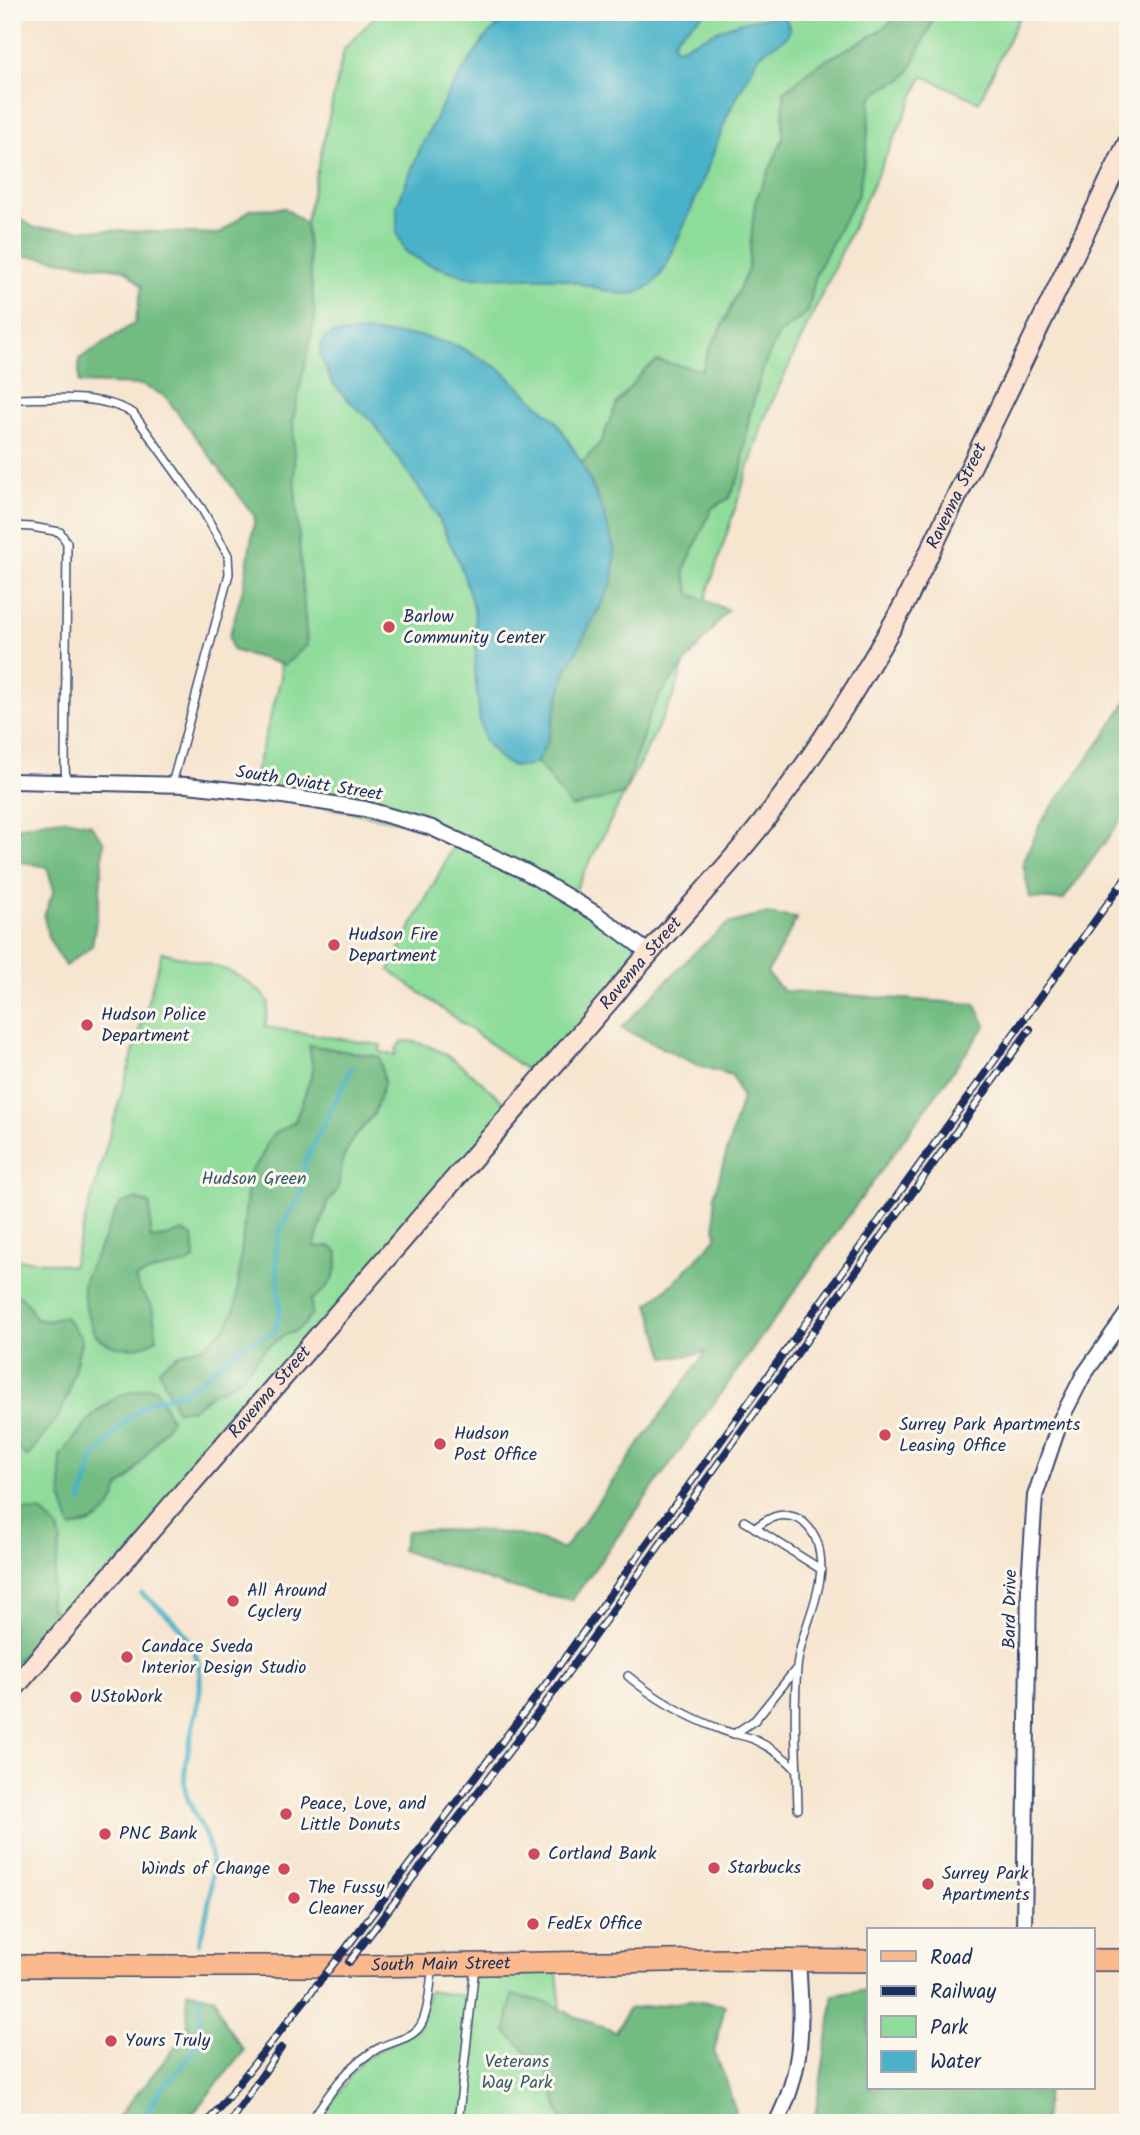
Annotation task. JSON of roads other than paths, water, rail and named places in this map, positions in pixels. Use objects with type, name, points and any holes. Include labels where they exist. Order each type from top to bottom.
[{"type":"main road","points":[[1094,1960],[1128,1960]]},
{"type":"main road","name":"South Main Street","points":[[12,1966],[867,1961]]},
{"type":"street","name":"Ravenna Street","points":[[12,1690],[614,995],[648,952],[683,916],[759,827],[813,756],[867,671],[905,603],[1128,143]]},
{"type":"street","name":"South Oviatt Street","points":[[12,781],[172,785],[365,809],[432,828],[526,872],[595,913],[648,952]]},
{"type":"street","name":"Bard Drive","points":[[1024,1928],[1029,1584],[1035,1496],[1061,1419],[1083,1376],[1128,1312]]},
{"type":"street","points":[[776,2123],[788,2100],[800,2043],[798,1960]]},
{"type":"lane","points":[[12,399],[82,399],[116,403],[133,413],[202,509],[228,555],[229,573],[172,785]]},
{"type":"lane","points":[[12,526],[60,532],[67,543],[66,782]]},
{"type":"lane","points":[[755,1528],[770,1517],[783,1514],[801,1520],[814,1533],[821,1552],[819,1590],[804,1636],[797,1669],[798,1809]]},
{"type":"lane","points":[[744,1521],[822,1570]]},
{"type":"lane","points":[[734,1734],[755,1720],[797,1669]]},
{"type":"lane","points":[[628,1676],[643,1689],[695,1719],[752,1739],[784,1756],[797,1770]]},
{"type":"lane","points":[[310,2123],[334,2087],[361,2061],[379,2048],[406,2038],[418,2028],[425,2015],[433,1965]]},
{"type":"lane","points":[[458,2123],[475,1965]]},
{"type":"water","points":[[512,12],[706,12],[673,42],[675,47],[679,48],[749,20],[781,16],[787,21],[790,30],[786,38],[757,59],[728,114],[699,191],[665,269],[652,285],[637,293],[620,294],[559,278],[468,277],[425,263],[405,251],[397,233],[397,205],[421,147],[446,97],[485,38]]},
{"type":"water","points":[[364,332],[421,336],[458,346],[500,369],[556,421],[582,463],[602,508],[615,551],[613,581],[566,671],[547,742],[537,762],[526,767],[512,766],[502,761],[485,742],[475,673],[474,609],[460,564],[436,513],[372,421],[331,381],[320,354],[320,347],[326,337]]},
{"type":"waterway","points":[[81,1502],[94,1457],[127,1419],[151,1401],[175,1395],[197,1384],[242,1345],[274,1333],[280,1310],[276,1256],[279,1232],[304,1188],[304,1164],[352,1068]]},
{"type":"waterway","points":[[142,1594],[176,1623],[192,1645],[200,1673],[200,1689],[185,1777],[186,1795],[204,1833],[211,1859],[211,1888],[199,1943]]},
{"type":"waterway","points":[[140,2123],[161,2089],[182,2067],[198,2042],[201,1995]]},
{"type":"railway","points":[[207,2123],[347,1947],[548,1681],[1128,875]]},
{"type":"railway","points":[[349,1962],[554,1692],[1030,1029]]},
{"type":"railway","points":[[229,2123],[281,2048]]},
{"type":"place","name":"Barlow Community Center","points":[[389,627]]},
{"type":"place","name":"Hudson Fire Department","points":[[334,945]]},
{"type":"place","name":"Hudson Police Department","points":[[87,1025]]},
{"type":"place","name":"Surrey Park Apartments Leasing Office","points":[[885,1435]]},
{"type":"place","name":"Hudson Post Office","points":[[440,1444]]},
{"type":"place","name":"All Around Cyclery","points":[[233,1601]]},
{"type":"place","name":"Candace Sveda Interior Design Studio","points":[[127,1657]]},
{"type":"place","name":"UStoWork","points":[[76,1697]]},
{"type":"place","name":"Peace, Love, and Little Donuts","points":[[286,1814]]},
{"type":"place","name":"PNC Bank","points":[[105,1834]]},
{"type":"place","name":"Cortland Bank","points":[[534,1854]]},
{"type":"place","name":"Starbucks","points":[[714,1868]]},
{"type":"place","name":"Winds of Change","points":[[284,1869]]},
{"type":"place","name":"Surrey Park Apartments","points":[[928,1884]]},
{"type":"place","name":"The Fussy Cleaner","points":[[294,1898]]},
{"type":"place","name":"FedEx Office","points":[[533,1924]]},
{"type":"place","name":"Yours Truly","points":[[111,2041]]},
{"type":"park label","name":"Hudson Green","points":[[254,1179]]},
{"type":"park label","name":"Veterans Way Park","points":[[517,2072]]}]
